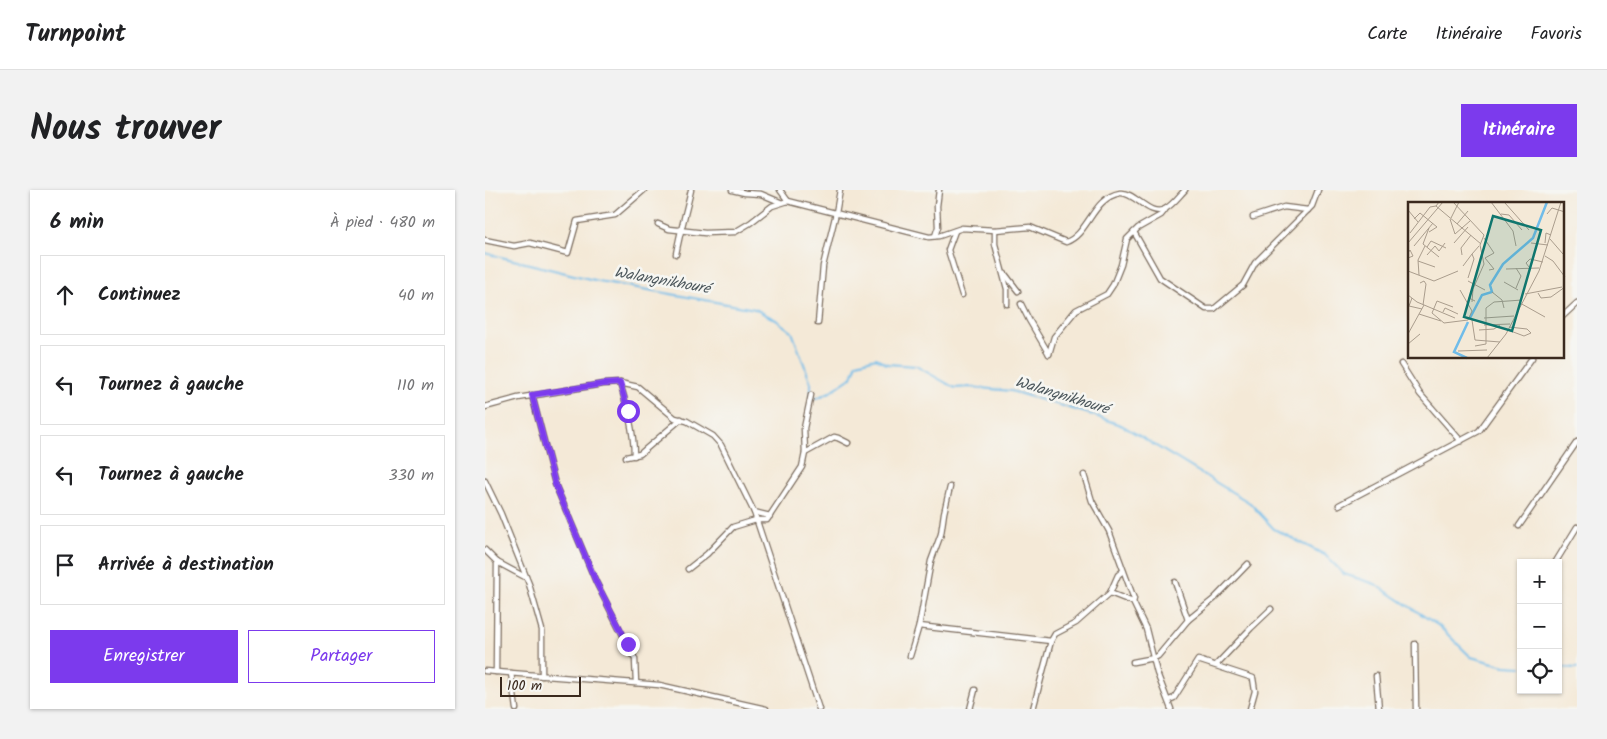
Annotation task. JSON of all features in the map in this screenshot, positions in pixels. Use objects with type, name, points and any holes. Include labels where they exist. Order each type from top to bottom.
[{"type":"street","points":[[485,240],[514,246],[530,243],[568,253],[577,221],[615,215],[644,190]]},
{"type":"street","points":[[676,254],[680,230],[691,190]]},
{"type":"street","points":[[732,190],[761,194],[780,202]]},
{"type":"street","points":[[781,190],[788,201]]},
{"type":"street","points":[[818,323],[823,266],[840,190]]},
{"type":"street","points":[[935,236],[939,227],[937,206],[939,190]]},
{"type":"street","points":[[1021,304],[1049,354],[1055,337],[1076,310],[1107,294],[1121,265],[1127,239],[1138,228],[1161,215],[1185,190]]},
{"type":"street","points":[[1134,232],[1160,278],[1206,309],[1215,309],[1243,285],[1255,264],[1312,206],[1318,190]]},
{"type":"street","points":[[658,224],[669,229],[735,232],[772,206],[788,201],[929,237],[962,228],[995,230],[1030,227],[1066,242],[1073,239],[1092,213],[1106,199],[1121,193],[1130,195],[1139,203],[1149,208],[1161,211],[1166,209]]},
{"type":"street","points":[[1253,216],[1284,206],[1307,210]]},
{"type":"street","points":[[995,230],[995,244],[1007,288],[1007,304]]},
{"type":"street","points":[[955,231],[948,250],[962,295]]},
{"type":"street","points":[[1002,271],[1018,291]]},
{"type":"street","points":[[1565,314],[1577,303]]},
{"type":"street","points":[[1339,505],[1479,431],[1531,359]]},
{"type":"street","points":[[1401,364],[1420,394],[1461,440]]},
{"type":"street","points":[[620,383],[628,411],[634,456]]},
{"type":"street","points":[[485,407],[532,395],[620,383],[638,388],[675,418],[687,421],[713,436],[721,445],[754,512],[819,709]]},
{"type":"street","points":[[532,395],[555,484],[596,582],[635,659],[636,684]]},
{"type":"street","points":[[689,569],[707,554],[733,527],[756,520],[767,520],[770,516],[802,467],[805,453],[804,428],[811,395]]},
{"type":"street","points":[[626,457],[640,454],[681,419]]},
{"type":"street","points":[[805,453],[834,437],[849,443]]},
{"type":"street","points":[[1519,526],[1577,442]]},
{"type":"street","points":[[1084,475],[1092,501],[1109,532],[1134,598],[1133,602],[1146,630],[1157,673],[1171,709]]},
{"type":"street","points":[[485,481],[501,514],[529,584],[542,630],[542,676]]},
{"type":"street","points":[[910,656],[919,626],[931,562],[941,534],[950,487]]},
{"type":"street","points":[[754,512],[770,516]]},
{"type":"street","points":[[1557,559],[1577,527]]},
{"type":"street","points":[[485,550],[497,562],[525,577]]},
{"type":"street","points":[[497,562],[497,672]]},
{"type":"street","points":[[1133,662],[1158,656],[1188,620],[1214,599],[1248,564]]},
{"type":"street","points":[[1033,709],[1051,641],[1055,634],[1076,622],[1110,593],[1118,575],[1123,571]]},
{"type":"street","points":[[1175,582],[1188,620]]},
{"type":"street","points":[[1110,593],[1133,602]]},
{"type":"street","points":[[1216,665],[1271,610]]},
{"type":"street","points":[[919,626],[1051,641]]},
{"type":"street","points":[[1415,644],[1416,709]]},
{"type":"street","points":[[1169,700],[1174,698],[1198,660],[1253,678],[1255,691],[1250,709]]},
{"type":"street","points":[[485,671],[659,685],[766,709]]},
{"type":"street","points":[[511,673],[516,709]]},
{"type":"street","points":[[1376,676],[1379,709]]},
{"type":"street","points":[[970,709],[975,690]]},
{"type":"street","points":[[732,709],[733,702]]},
{"type":"waterway","name":"Walangnikhouré","points":[[485,253],[598,281],[755,309],[776,320],[792,332],[811,383],[811,395],[817,398],[830,392],[852,377],[857,363],[876,358],[887,364],[916,366],[955,388],[970,387],[1011,391],[1093,415],[1123,426],[1250,503],[1274,529],[1325,555],[1344,574],[1375,584],[1439,626],[1471,657],[1505,666],[1517,667]]},
{"type":"waterway","name":"Walangnikhouré","points":[[1562,667],[1577,668]]},
{"type":"route","points":[[628,411],[620,383],[532,395],[555,484],[596,582],[628,644]]}]
